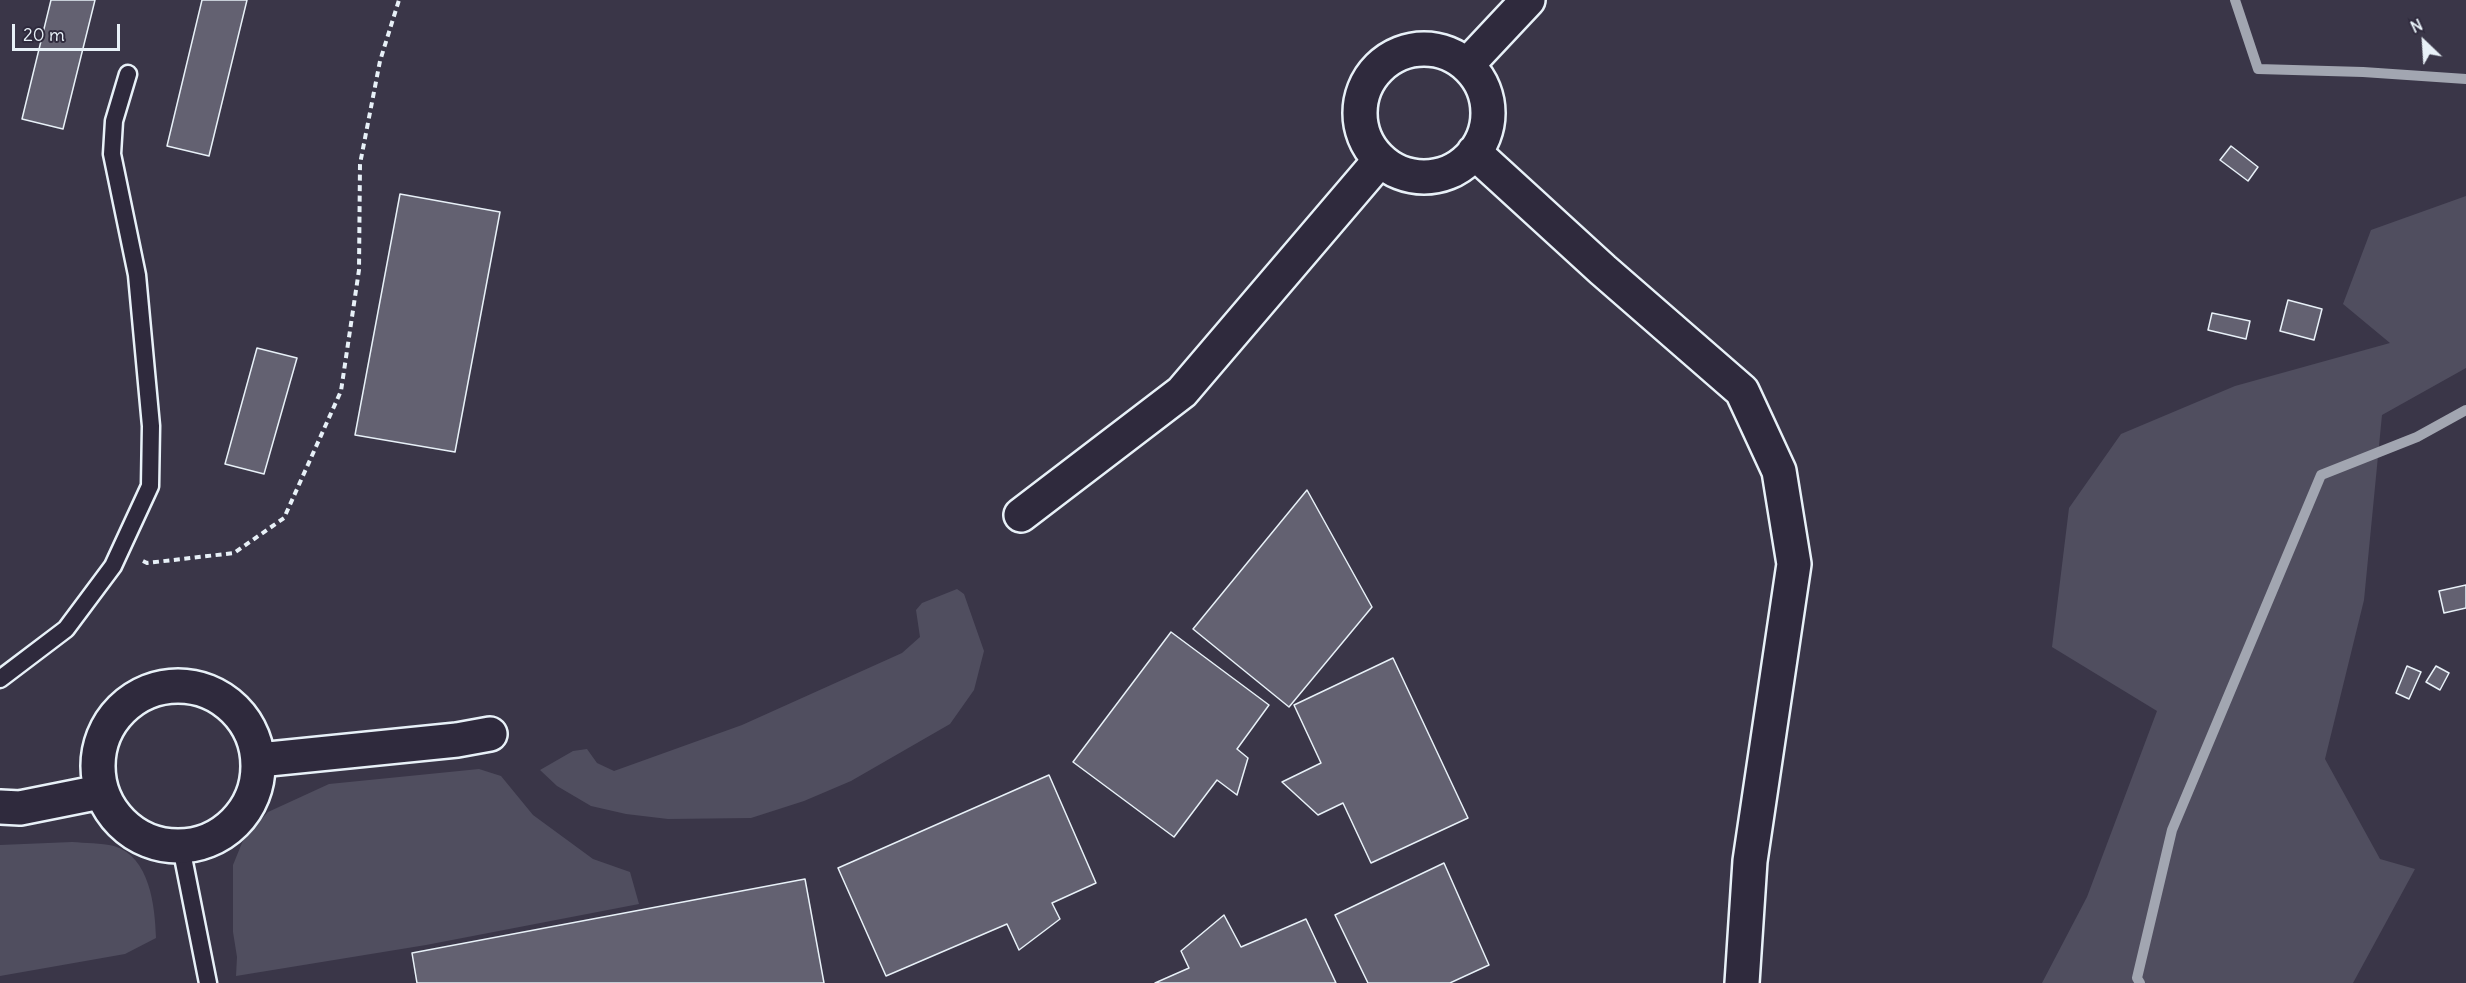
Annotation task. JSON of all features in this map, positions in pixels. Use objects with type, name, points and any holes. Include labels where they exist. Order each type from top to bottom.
[{"type":"street","points":[[1467,65],[1528,0]]},
{"type":"street","points":[[1428,49],[1449,53],[1467,65],[1480,81],[1488,102],[1488,123],[1481,144],[1474,152],[1468,160],[1450,172],[1430,178],[1409,176],[1390,168],[1380,159],[1363,136],[1359,116],[1362,95],[1371,76],[1387,61],[1406,51],[1428,49]]},
{"type":"street","points":[[1474,152],[1612,278],[1742,391],[1779,471],[1794,564],[1750,861],[1742,983]]},
{"type":"street","points":[[1022,515],[1182,392],[1380,159]]},
{"type":"street","points":[[162,687],[190,687],[216,695],[238,712],[252,735],[259,760],[256,786],[246,810],[229,829],[206,842],[181,847],[155,844],[131,834],[113,815],[100,792],[96,765],[106,730],[116,715],[136,697],[162,687]]},
{"type":"street","points":[[259,760],[457,740],[490,734]]},
{"type":"street","points":[[0,807],[20,808],[100,792]]},
{"type":"lane","points":[[0,679],[66,628],[113,566],[150,486],[151,426],[137,275],[112,154],[114,121],[128,74]]},
{"type":"lane","points":[[181,847],[208,983]]},
{"type":"path","points":[[119,553],[147,562],[234,552],[284,518],[341,391],[359,270],[360,164],[380,61],[399,0]]},
{"type":"shaded area","points":[[2466,196],[2466,368],[2382,415],[2364,600],[2325,759],[2380,859],[2415,869],[2353,983],[2042,983],[2087,897],[2157,711],[2052,647],[2069,508],[2121,434],[2235,386],[2390,343],[2343,304],[2371,230]]},
{"type":"shaded area","points":[[957,589],[964,594],[984,651],[974,690],[950,724],[851,781],[804,801],[751,818],[668,819],[626,814],[591,806],[557,786],[540,770],[573,751],[587,749],[597,763],[614,771],[742,725],[902,653],[920,637],[916,610],[922,603]]},
{"type":"shaded area","points":[[479,769],[501,776],[533,815],[593,859],[630,872],[639,904],[426,945],[236,976],[237,957],[233,932],[233,865],[244,838],[268,812],[329,784]]},
{"type":"shaded area","points":[[72,842],[114,846],[126,852],[136,861],[143,872],[152,898],[156,938],[125,954],[0,976],[0,845]]},
{"type":"building","points":[[51,0],[95,0],[63,129],[22,119]]},
{"type":"building","points":[[202,0],[247,0],[209,156],[167,146]]},
{"type":"building","points":[[2231,146],[2258,167],[2248,181],[2220,160]]},
{"type":"building","points":[[400,194],[500,212],[455,452],[355,435]]},
{"type":"building","points":[[2288,300],[2322,309],[2314,340],[2280,331]]},
{"type":"building","points":[[2212,313],[2250,321],[2246,339],[2208,330]]},
{"type":"building","points":[[257,348],[297,358],[264,474],[225,464]]},
{"type":"building","points":[[1307,490],[1372,607],[1289,707],[1193,629]]},
{"type":"building","points":[[2466,585],[2466,608],[2444,613],[2439,591]]},
{"type":"building","points":[[1171,632],[1269,705],[1237,749],[1248,758],[1237,795],[1217,780],[1174,837],[1073,762]]},
{"type":"building","points":[[1393,658],[1468,818],[1371,863],[1343,803],[1318,815],[1282,782],[1321,763],[1294,705]]},
{"type":"building","points":[[2407,666],[2421,672],[2409,699],[2396,693]]},
{"type":"building","points":[[2436,666],[2449,673],[2440,690],[2426,682]]},
{"type":"building","points":[[1049,775],[1096,883],[1052,903],[1060,919],[1019,950],[1007,924],[886,976],[838,868]]},
{"type":"building","points":[[1444,863],[1489,965],[1450,983],[1368,983],[1335,915]]},
{"type":"building","points":[[805,879],[824,983],[417,983],[412,953]]},
{"type":"building","points":[[1224,915],[1241,947],[1306,919],[1336,983],[1155,983],[1189,968],[1181,951]]},
{"type":"waterway","points":[[2235,0],[2258,69],[2363,72],[2466,79]]},
{"type":"waterway","points":[[2140,983],[2137,978],[2172,830],[2321,475],[2417,437],[2466,410]]}]
